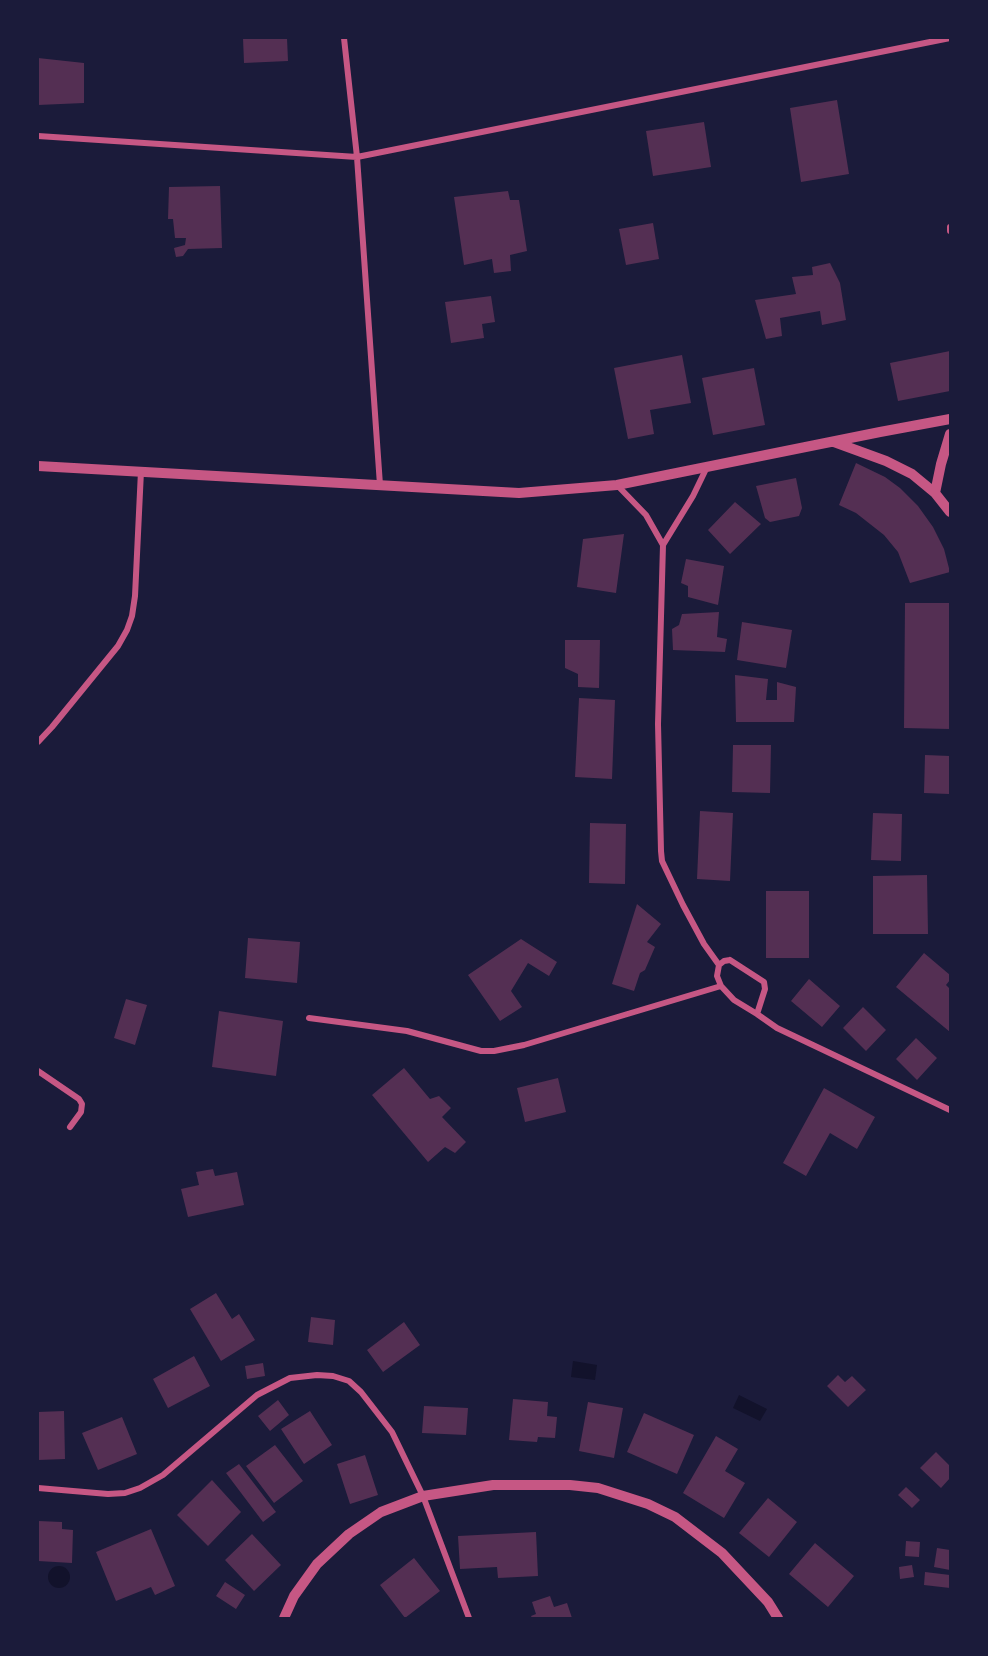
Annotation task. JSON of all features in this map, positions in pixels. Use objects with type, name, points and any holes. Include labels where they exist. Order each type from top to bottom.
[{"type":"street","points":[[344,38],[357,157],[380,485]]},
{"type":"street","points":[[38,136],[357,157],[950,38]]},
{"type":"street","points":[[38,466],[502,493],[617,485],[951,419]]},
{"type":"street","points":[[935,492],[940,464],[951,434]]},
{"type":"street","points":[[834,442],[886,461],[912,474],[935,492],[951,512]]},
{"type":"street","points":[[707,467],[693,496],[663,545],[658,724],[662,861],[704,944],[719,965]]},
{"type":"street","points":[[38,742],[118,646],[127,630],[135,596],[141,471]]},
{"type":"street","points":[[617,485],[646,514],[663,545]]},
{"type":"street","points":[[757,1014],[765,989],[764,982],[730,960],[724,961],[719,965],[717,976],[721,986],[734,1000],[777,1028],[951,1110]]},
{"type":"street","points":[[309,1018],[407,1031],[481,1051],[494,1051],[524,1045],[721,986]]},
{"type":"street","points":[[38,1071],[79,1099],[82,1104],[81,1112],[70,1127]]},
{"type":"street","points":[[38,1488],[108,1494],[140,1488],[163,1475],[257,1395],[290,1378],[333,1376],[349,1381],[377,1409],[392,1432],[423,1496],[470,1618]]},
{"type":"street","points":[[284,1618],[294,1596],[317,1564],[349,1534],[381,1512],[423,1496],[493,1485],[570,1485],[598,1488],[622,1494],[675,1517],[722,1552],[768,1602],[778,1618]]},
{"type":"shaded area","points":[[573,1361],[597,1365],[595,1380],[571,1377]]},
{"type":"shaded area","points":[[739,1395],[767,1409],[760,1421],[733,1408]]},
{"type":"shaded area","points":[[59,1566],[67,1569],[70,1577],[67,1585],[59,1588],[51,1585],[48,1577],[51,1569]]},
{"type":"building","points":[[243,38],[287,38],[288,61],[244,63]]},
{"type":"building","points":[[38,58],[84,63],[84,103],[38,105]]},
{"type":"building","points":[[837,100],[849,174],[801,182],[790,108]]},
{"type":"building","points":[[704,122],[711,167],[653,176],[646,131]]},
{"type":"building","points":[[220,186],[222,248],[188,249],[183,256],[176,257],[174,248],[185,245],[186,238],[175,238],[173,219],[168,219],[169,187]]},
{"type":"building","points":[[508,191],[510,200],[519,200],[527,251],[510,255],[511,271],[494,273],[492,259],[464,265],[454,197]]},
{"type":"building","points":[[653,223],[659,259],[626,265],[619,229]]},
{"type":"building","points":[[830,263],[840,283],[846,320],[822,325],[820,311],[780,318],[782,336],[766,339],[755,300],[796,294],[792,277],[813,275],[812,267]]},
{"type":"building","points":[[491,296],[495,322],[482,324],[484,338],[451,343],[445,302]]},
{"type":"building","points":[[950,351],[950,391],[898,401],[890,363]]},
{"type":"building","points":[[682,355],[691,403],[650,410],[654,434],[628,439],[614,368]]},
{"type":"building","points":[[754,368],[765,425],[713,435],[702,378]]},
{"type":"building","points":[[856,463],[885,477],[918,506],[933,527],[944,549],[950,572],[910,583],[898,552],[884,535],[856,513],[839,505]]},
{"type":"building","points":[[796,478],[802,508],[799,516],[770,522],[765,518],[756,486]]},
{"type":"building","points":[[735,502],[761,524],[730,554],[708,530]]},
{"type":"building","points":[[624,534],[616,593],[577,587],[583,539]]},
{"type":"building","points":[[686,559],[724,566],[718,605],[688,597],[688,586],[681,583]]},
{"type":"building","points":[[905,603],[950,603],[950,729],[904,728]]},
{"type":"building","points":[[719,612],[717,637],[727,639],[725,652],[673,650],[672,629],[679,625],[682,614]]},
{"type":"building","points":[[742,622],[792,630],[786,668],[737,660]]},
{"type":"building","points":[[565,640],[600,640],[599,688],[578,687],[578,674],[565,668]]},
{"type":"building","points":[[735,675],[768,679],[766,700],[777,700],[777,682],[796,687],[794,722],[736,722]]},
{"type":"building","points":[[579,698],[615,700],[612,779],[575,777]]},
{"type":"building","points":[[733,745],[771,745],[770,793],[732,792]]},
{"type":"building","points":[[925,755],[950,756],[949,794],[924,793]]},
{"type":"building","points":[[700,811],[733,813],[730,881],[697,879]]},
{"type":"building","points":[[873,813],[902,814],[901,861],[871,860]]},
{"type":"building","points":[[590,823],[626,824],[625,884],[589,883]]},
{"type":"building","points":[[927,875],[928,934],[873,934],[873,876]]},
{"type":"building","points":[[766,891],[809,891],[809,958],[766,958]]},
{"type":"building","points":[[637,904],[661,924],[647,942],[655,947],[645,970],[640,973],[634,991],[612,984]]},
{"type":"building","points":[[248,938],[300,942],[297,983],[245,978]]},
{"type":"building","points":[[521,939],[557,962],[549,976],[528,963],[511,991],[522,1007],[500,1021],[468,975]]},
{"type":"building","points":[[924,953],[950,975],[950,980],[946,985],[950,989],[950,1032],[896,987]]},
{"type":"building","points":[[809,979],[840,1006],[822,1027],[791,1001]]},
{"type":"building","points":[[126,999],[147,1005],[135,1045],[114,1038]]},
{"type":"building","points":[[863,1007],[886,1030],[866,1051],[843,1028]]},
{"type":"building","points":[[219,1011],[283,1021],[276,1076],[212,1067]]},
{"type":"building","points":[[916,1038],[937,1058],[917,1080],[896,1059]]},
{"type":"building","points":[[404,1068],[430,1099],[439,1096],[451,1108],[442,1117],[466,1142],[455,1153],[445,1147],[428,1162],[372,1095]]},
{"type":"building","points":[[558,1078],[566,1112],[525,1122],[517,1088]]},
{"type":"building","points":[[824,1088],[875,1117],[857,1149],[830,1133],[806,1176],[783,1163]]},
{"type":"building","points":[[213,1169],[215,1176],[237,1172],[244,1205],[188,1217],[181,1189],[199,1185],[196,1172]]},
{"type":"building","points":[[216,1293],[232,1319],[239,1314],[255,1340],[221,1361],[190,1309]]},
{"type":"building","points":[[311,1317],[335,1320],[333,1345],[308,1342]]},
{"type":"building","points":[[404,1322],[420,1345],[383,1372],[367,1350]]},
{"type":"building","points":[[194,1356],[210,1386],[168,1408],[153,1379]]},
{"type":"building","points":[[263,1363],[265,1376],[247,1379],[245,1366]]},
{"type":"building","points":[[838,1375],[845,1382],[852,1376],[866,1390],[848,1407],[827,1386]]},
{"type":"building","points":[[513,1399],[548,1402],[547,1416],[557,1417],[555,1438],[538,1437],[537,1442],[509,1440]]},
{"type":"building","points":[[278,1400],[289,1415],[270,1431],[258,1416]]},
{"type":"building","points":[[588,1402],[623,1408],[614,1458],[579,1451]]},
{"type":"building","points":[[424,1406],[468,1408],[466,1435],[422,1433]]},
{"type":"building","points":[[64,1411],[65,1459],[38,1460],[38,1412]]},
{"type":"building","points":[[310,1411],[332,1445],[304,1464],[281,1429]]},
{"type":"building","points":[[644,1413],[694,1435],[677,1474],[627,1452]]},
{"type":"building","points":[[122,1417],[137,1454],[98,1470],[82,1433]]},
{"type":"building","points":[[716,1436],[738,1449],[725,1471],[745,1483],[724,1518],[683,1493]]},
{"type":"building","points":[[275,1445],[303,1481],[274,1503],[246,1466]]},
{"type":"building","points":[[936,1452],[950,1466],[950,1478],[941,1488],[920,1468]]},
{"type":"building","points":[[365,1455],[378,1495],[350,1504],[337,1464]]},
{"type":"building","points":[[239,1464],[276,1512],[263,1522],[226,1473]]},
{"type":"building","points":[[212,1480],[241,1512],[208,1546],[177,1515]]},
{"type":"building","points":[[906,1487],[920,1500],[912,1508],[898,1495]]},
{"type":"building","points":[[768,1498],[797,1522],[769,1557],[739,1533]]},
{"type":"building","points":[[38,1521],[62,1522],[62,1529],[73,1530],[72,1563],[38,1561]]},
{"type":"building","points":[[151,1529],[175,1586],[155,1595],[151,1587],[116,1601],[96,1552]]},
{"type":"building","points":[[536,1532],[538,1576],[498,1578],[497,1567],[460,1569],[458,1536]]},
{"type":"building","points":[[252,1534],[281,1565],[254,1591],[225,1560]]},
{"type":"building","points":[[906,1541],[920,1542],[919,1557],[905,1556]]},
{"type":"building","points":[[815,1543],[854,1576],[828,1607],[789,1574]]},
{"type":"building","points":[[937,1548],[950,1550],[950,1570],[934,1567]]},
{"type":"building","points":[[414,1558],[440,1591],[405,1618],[380,1585]]},
{"type":"building","points":[[912,1565],[914,1577],[900,1579],[899,1567]]},
{"type":"building","points":[[925,1572],[950,1575],[950,1588],[924,1585]]},
{"type":"building","points":[[225,1582],[245,1595],[236,1609],[216,1596]]},
{"type":"building","points":[[550,1596],[554,1607],[567,1603],[572,1618],[532,1618],[531,1616],[536,1614],[532,1602]]}]
